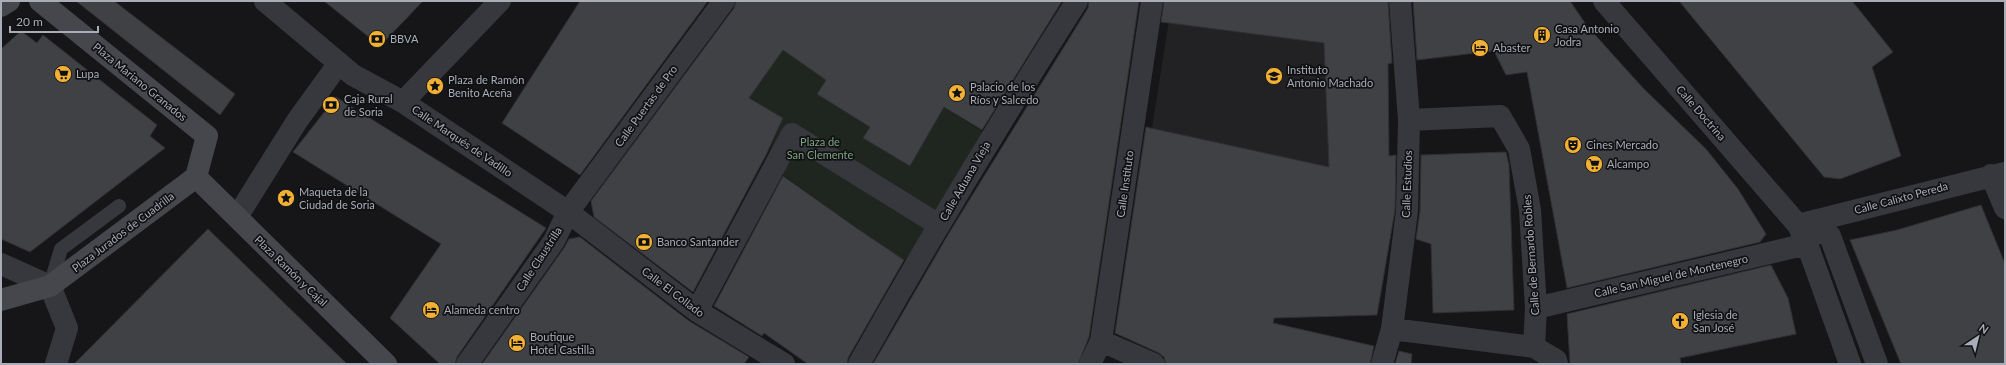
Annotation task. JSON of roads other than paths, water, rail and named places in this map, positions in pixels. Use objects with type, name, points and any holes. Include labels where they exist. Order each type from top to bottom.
[{"type":"street","points":[[1,6],[9,1]]},
{"type":"street","name":"Plaza Mariano Granados","points":[[40,1],[207,136],[196,177]]},
{"type":"street","points":[[236,217],[297,121],[346,69],[265,1]]},
{"type":"street","points":[[402,102],[500,1]]},
{"type":"street","name":"Calle Puertas de Pro","points":[[568,212],[724,1]]},
{"type":"street","name":"Calle Aduana Vieja","points":[[859,364],[914,266],[991,137],[1077,1]]},
{"type":"street","name":"Calle Instituto","points":[[1090,364],[1101,341],[1152,1]]},
{"type":"street","name":"Calle Estudios","points":[[1382,364],[1392,329],[1407,211],[1409,120],[1400,1]]},
{"type":"street","name":"Calle Doctrina","points":[[1604,1],[1802,234],[1850,364]]},
{"type":"street","name":"Calle Marqués de Vadillo","points":[[346,69],[402,102],[568,212]]},
{"type":"street","name":"Calle de Bernardo Robles","points":[[1409,120],[1500,116],[1519,149],[1530,210],[1536,308],[1534,347]]},
{"type":"street","points":[[697,311],[792,134],[939,226]]},
{"type":"street","points":[[1998,174],[2005,208]]},
{"type":"street","name":"Calle Calixto Pereda","points":[[1802,234],[1998,174]]},
{"type":"street","name":"Plaza Ramón y Cajal","points":[[196,177],[386,364]]},
{"type":"street","name":"Plaza Jurados de Cuadrilla","points":[[50,286],[196,177]]},
{"type":"street","name":"Calle El Collado","points":[[568,212],[697,311],[784,364]]},
{"type":"street","name":"Calle Claustrilla","points":[[467,364],[554,241],[568,212]]},
{"type":"street","points":[[1802,234],[1830,236],[1877,364]]},
{"type":"street","name":"Calle San Miguel de Montenegro","points":[[1536,308],[1802,234]]},
{"type":"street","points":[[1,264],[50,286],[67,328],[56,364]]},
{"type":"street","points":[[1,300],[50,286]]},
{"type":"street","points":[[1392,329],[1534,347],[1556,360],[1557,364]]},
{"type":"street","points":[[1101,341],[1154,364]]},
{"type":"lane","points":[[50,286],[61,249],[119,206]]},
{"type":"place","name":"Casa Antonio Jodra","points":[[1542,35]]},
{"type":"place","name":"BBVA","points":[[377,39]]},
{"type":"place","name":"Abaster","points":[[1480,48]]},
{"type":"place","name":"Lupa","points":[[63,74]]},
{"type":"place","name":"Instituto Antonio Machado","points":[[1274,76]]},
{"type":"place","name":"Plaza de Ramón Benito Aceña","points":[[435,86]]},
{"type":"place","name":"Palacio de los Ríos y Salcedo","points":[[957,93]]},
{"type":"place","name":"Caja Rural de Soria","points":[[331,105]]},
{"type":"place","name":"Cines Mercado","points":[[1573,145]]},
{"type":"place","name":"Alcampo","points":[[1594,164]]},
{"type":"place","name":"Maqueta de la Ciudad de Soria","points":[[286,198]]},
{"type":"place","name":"Banco Santander","points":[[644,242]]},
{"type":"place","name":"Alameda centro","points":[[431,310]]},
{"type":"place","name":"Iglesia de San José","points":[[1680,321]]},
{"type":"place","name":"Boutique Hotel Castilla","points":[[517,343]]},
{"type":"park label","name":"Plaza de San Clemente","points":[[820,148]]}]
